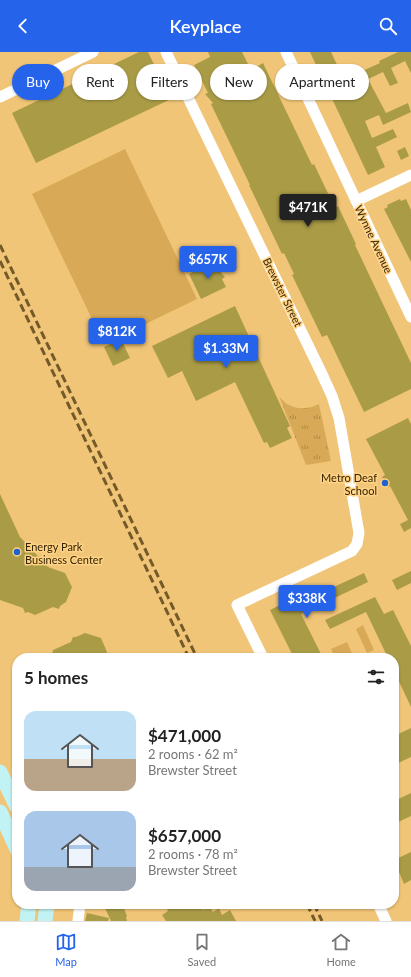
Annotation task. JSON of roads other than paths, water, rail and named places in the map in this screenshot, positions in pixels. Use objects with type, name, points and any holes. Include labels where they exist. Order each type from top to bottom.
[{"type":"street","points":[[0,97],[93,52]]},
{"type":"street","name":"Brewster Street","points":[[166,52],[322,372],[332,396],[339,418],[359,533],[357,544],[352,551],[237,605],[261,653]]},
{"type":"street","name":"Wynne Avenue","points":[[286,52],[411,317]]},
{"type":"street","points":[[356,201],[411,175]]},
{"type":"street","points":[[0,772],[12,797]]},
{"type":"street","points":[[0,812],[12,837]]},
{"type":"street","points":[[27,921],[28,909]]},
{"type":"street","points":[[45,921],[46,909]]},
{"type":"street","points":[[78,921],[79,909]]},
{"type":"street","points":[[380,909],[386,921]]},
{"type":"railway","points":[[0,245],[195,653]]},
{"type":"railway","points":[[0,261],[187,653]]},
{"type":"railway","points":[[309,909],[315,921]]},
{"type":"railway","points":[[316,909],[322,921]]},
{"type":"place","name":"Metro Deaf School","points":[[385,483]]},
{"type":"place","name":"Energy Park Business Center","points":[[17,552]]}]
